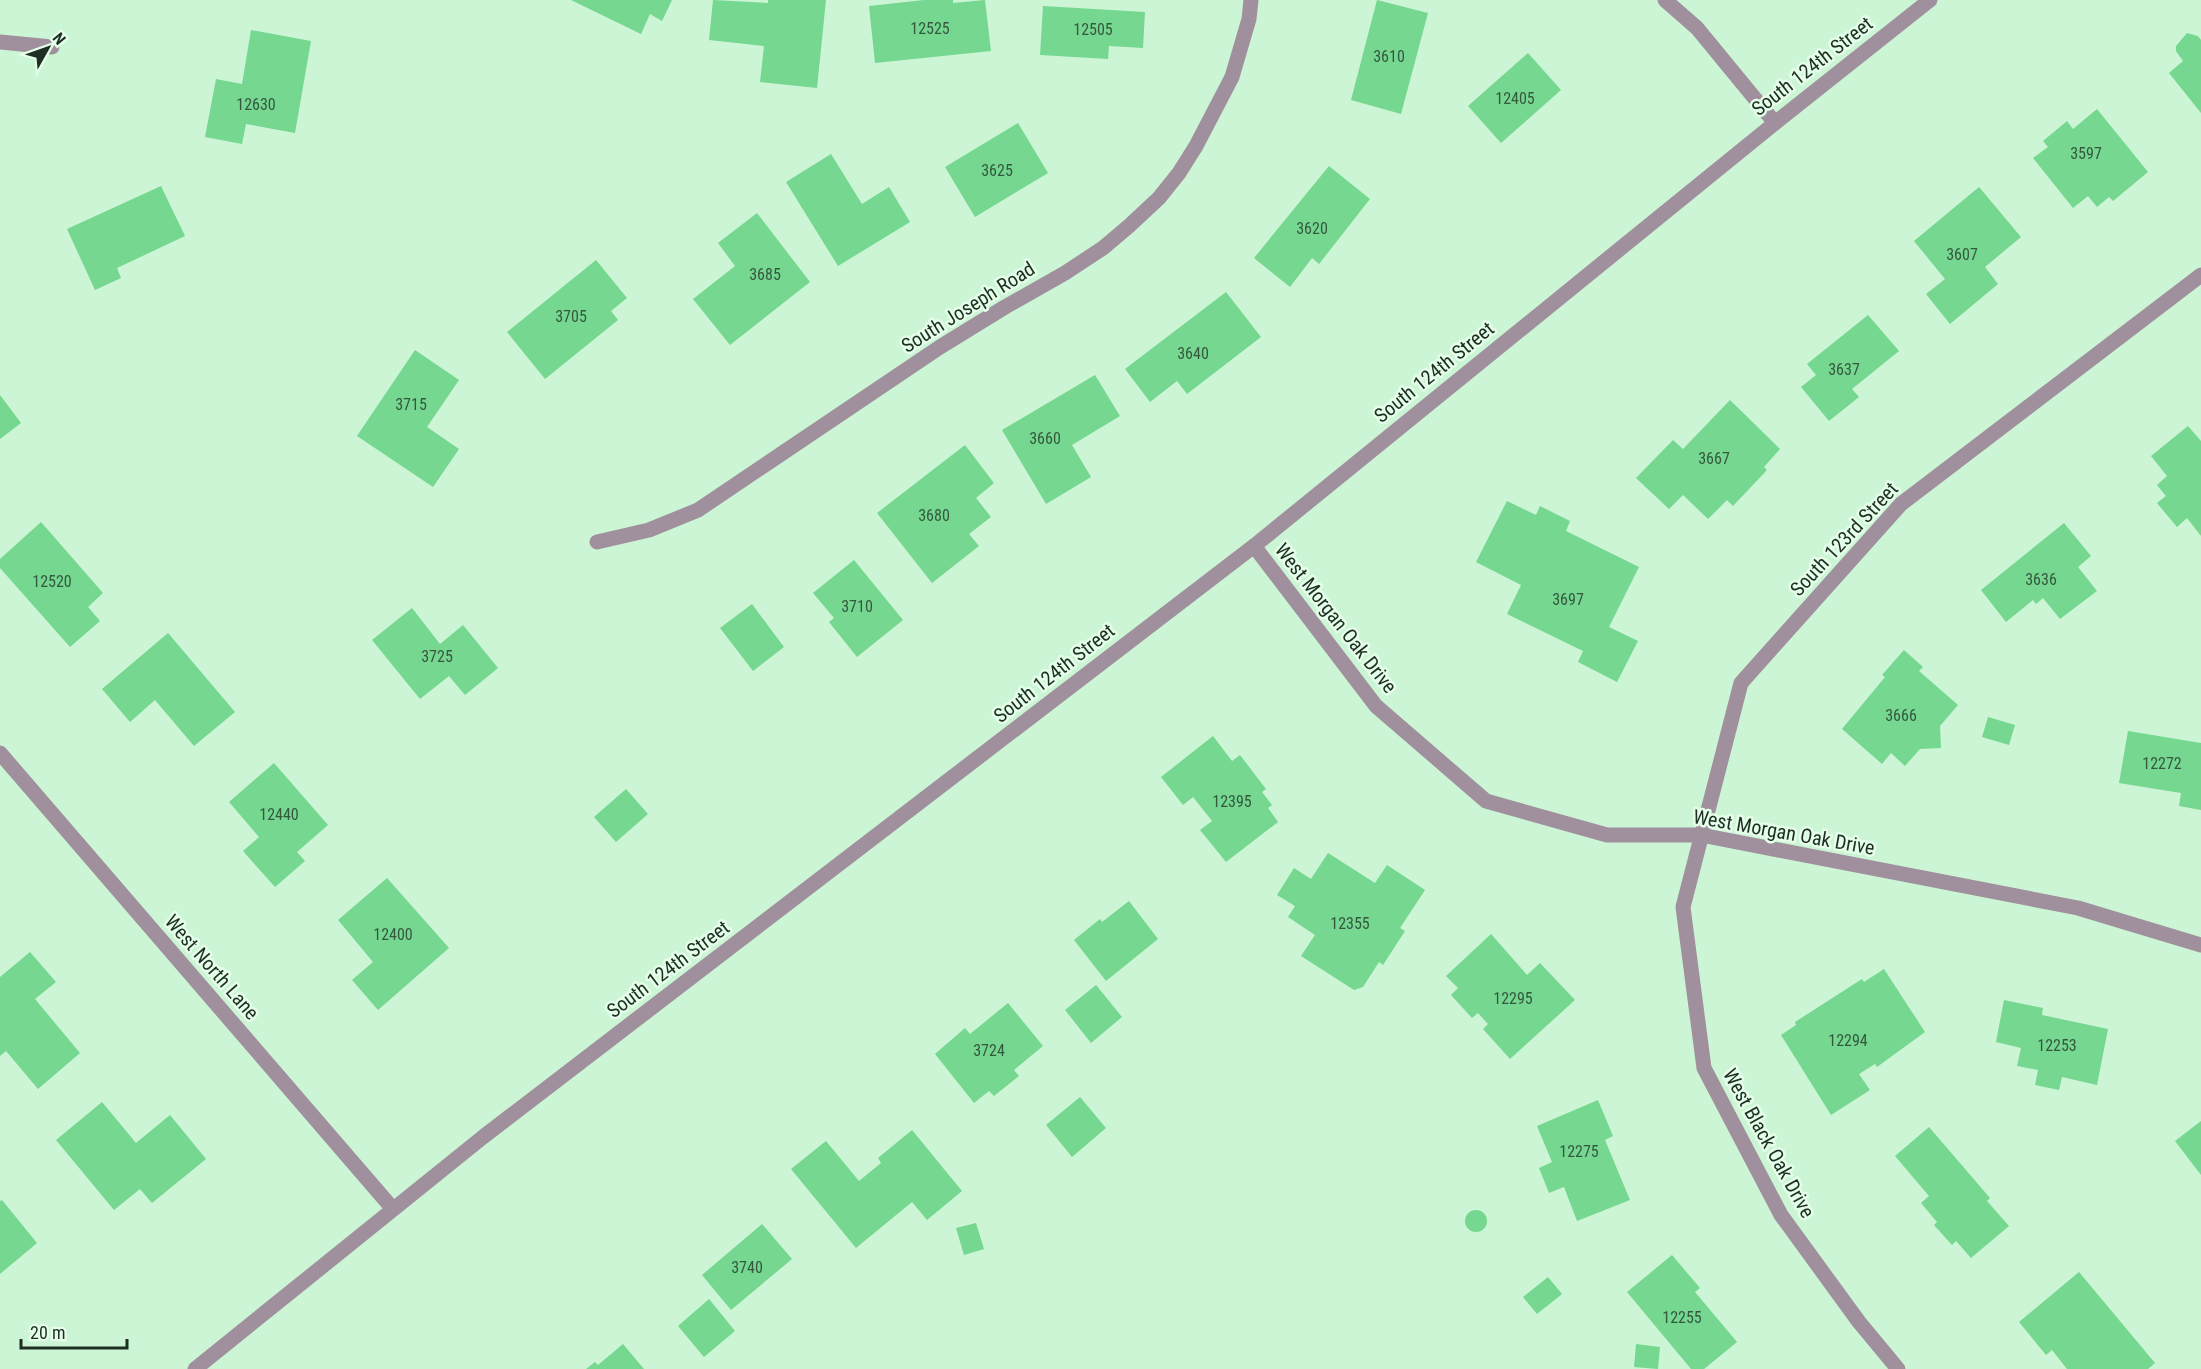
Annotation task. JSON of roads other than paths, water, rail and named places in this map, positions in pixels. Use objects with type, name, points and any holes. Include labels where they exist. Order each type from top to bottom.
[{"type":"street","name":"South Joseph Road","points":[[597,542],[649,530],[698,510],[940,347],[1103,248],[1159,198],[1179,173],[1232,77],[1251,0]]},
{"type":"street","points":[[1665,0],[1697,28],[1775,123]]},
{"type":"street","name":"South 124th Street","points":[[195,1369],[483,1137],[1254,546],[1930,0]]},
{"type":"street","points":[[0,42],[52,47]]},
{"type":"street","name":"South 123rd Street","points":[[1701,835],[1742,683],[1901,504],[2201,275]]},
{"type":"street","name":"West Morgan Oak Drive","points":[[1254,546],[1376,706],[1486,801],[1607,835],[1701,835],[2078,908],[2201,945]]},
{"type":"street","name":"West North Lane","points":[[0,753],[393,1209]]},
{"type":"street","name":"West Black Oak Drive","points":[[1701,835],[1683,907],[1704,1068],[1781,1215],[1859,1322],[1898,1369]]}]
